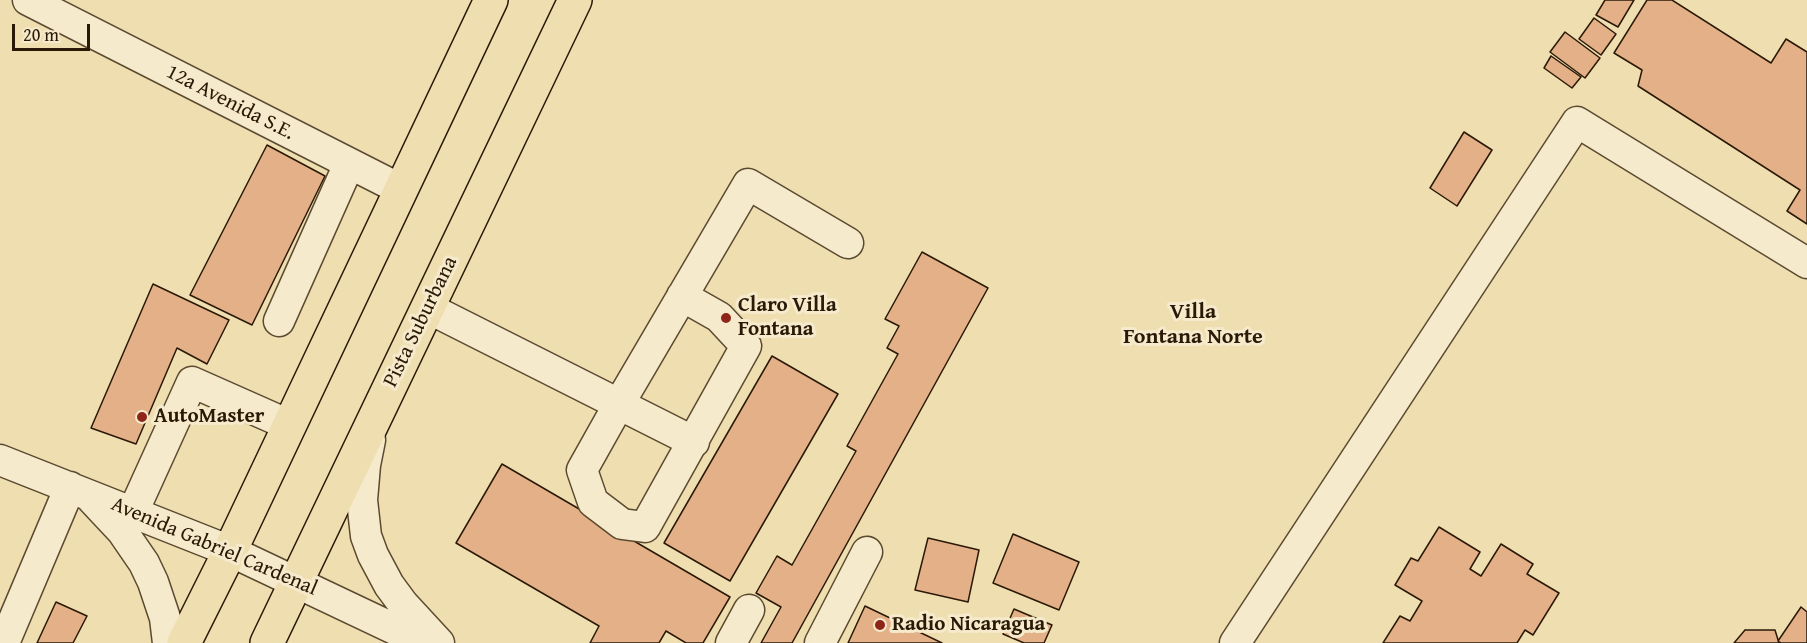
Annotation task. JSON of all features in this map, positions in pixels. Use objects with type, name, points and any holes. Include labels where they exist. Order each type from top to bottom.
[{"type":"main road","points":[[184,643],[230,551],[491,0]]},
{"type":"main road","name":"Pista Suburbana","points":[[267,643],[574,0]]},
{"type":"street","name":"12a Avenida S.E.","points":[[28,0],[400,189]]},
{"type":"street","points":[[1236,643],[1577,122],[1807,263]]},
{"type":"street","points":[[279,321],[349,164]]},
{"type":"street","points":[[682,296],[719,317],[746,346],[645,527],[622,524],[593,502],[582,470],[682,296],[748,184],[848,243]]},
{"type":"street","points":[[428,308],[693,442]]},
{"type":"street","points":[[133,512],[192,382],[290,424]]},
{"type":"street","points":[[376,415],[367,453],[363,484],[363,518],[366,536],[389,585],[403,604],[440,643]]},
{"type":"street","name":"Avenida Gabriel Cardenal","points":[[0,460],[230,551],[424,643]]},
{"type":"street","points":[[4,643],[78,490],[122,531],[144,563],[165,618],[168,643]]},
{"type":"street","points":[[820,643],[867,552]]},
{"type":"street","points":[[731,643],[749,610]]},
{"type":"building","points":[[1605,0],[1634,0],[1618,27],[1596,15]]},
{"type":"building","points":[[1647,0],[1672,0],[1771,63],[1786,39],[1807,52],[1807,224],[1787,211],[1800,190],[1638,86],[1642,70],[1614,53]]},
{"type":"building","points":[[1594,18],[1616,34],[1601,55],[1579,39]]},
{"type":"building","points":[[1565,32],[1600,58],[1585,78],[1550,52]]},
{"type":"building","points":[[1551,56],[1581,77],[1572,88],[1544,68]]},
{"type":"building","points":[[1464,132],[1492,150],[1457,206],[1430,188]]},
{"type":"building","points":[[267,145],[325,176],[252,325],[190,295]]},
{"type":"building","points":[[922,252],[988,288],[792,643],[761,643],[781,607],[756,593],[777,556],[792,565],[856,451],[847,446],[898,354],[887,348],[899,326],[885,319]]},
{"type":"building","points":[[153,284],[229,320],[207,364],[177,348],[136,444],[91,428]]},
{"type":"building","points":[[772,356],[838,394],[730,581],[664,543]]},
{"type":"building","points":[[502,464],[730,597],[703,643],[686,643],[666,631],[659,643],[590,643],[599,626],[456,543]]},
{"type":"building","points":[[1439,527],[1480,552],[1470,569],[1481,576],[1501,544],[1533,564],[1527,574],[1559,593],[1533,635],[1525,630],[1517,643],[1383,643],[1400,616],[1410,621],[1422,601],[1395,585],[1411,558],[1418,561]]},
{"type":"building","points":[[1013,534],[1079,562],[1059,610],[993,583]]},
{"type":"building","points":[[928,538],[979,550],[968,602],[915,590]]},
{"type":"building","points":[[56,602],[87,616],[73,643],[37,643]]},
{"type":"building","name":"Radio Nicaragua","points":[[865,606],[942,643],[848,643]]},
{"type":"building","points":[[1801,607],[1807,612],[1807,643],[1781,643],[1778,641]]},
{"type":"building","points":[[1014,609],[1052,625],[1044,643],[1024,643],[1003,634]]},
{"type":"building","points":[[1745,630],[1775,630],[1779,643],[1734,643]]},
{"type":"place","name":"Claro Villa Fontana","points":[[726,318]]},
{"type":"place","name":"AutoMaster","points":[[142,417]]},
{"type":"place","name":"Radio Nicaragua","points":[[880,625]]},
{"type":"district","name":"Villa Fontana Norte","points":[[1193,324]]}]
